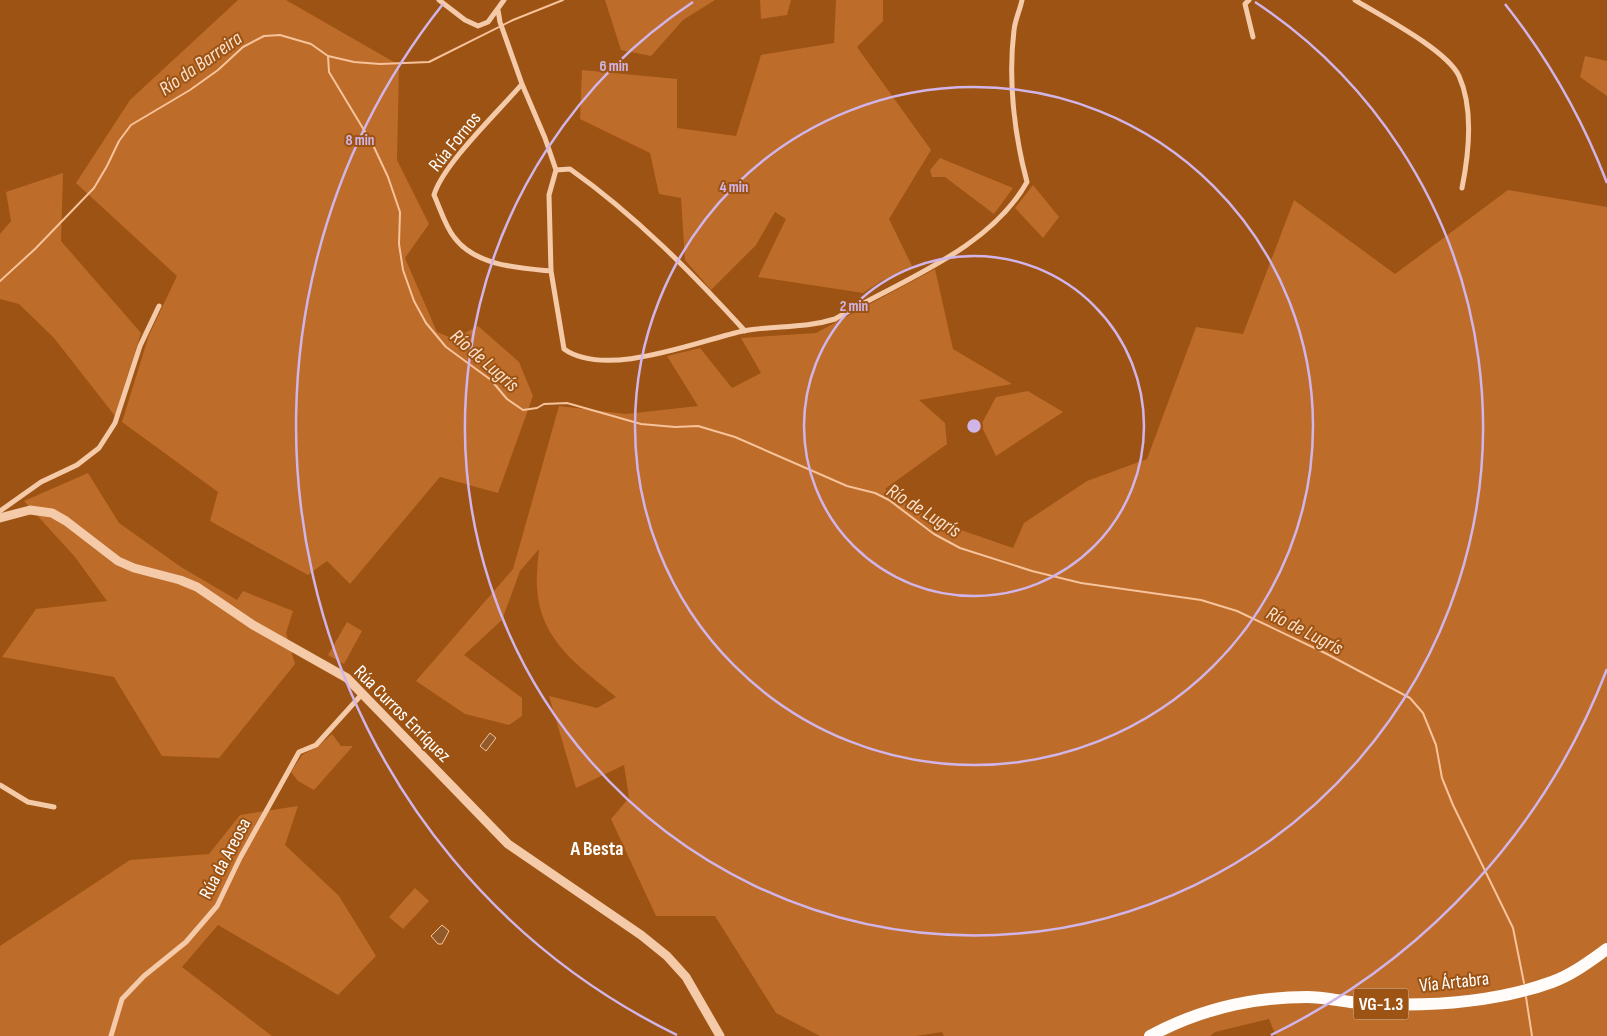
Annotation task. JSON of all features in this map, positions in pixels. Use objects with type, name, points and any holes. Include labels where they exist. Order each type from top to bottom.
[{"type":"highway","name":"Vía Ártabra","points":[[1150,1036],[1208,1011],[1257,1001],[1309,996],[1359,1003],[1411,1005],[1451,1003],[1513,993],[1553,982],[1582,967],[1607,949]]},
{"type":"street","points":[[439,0],[465,20],[478,26],[488,22],[504,0]]},
{"type":"street","points":[[498,10],[500,22],[522,84],[546,138],[556,170],[549,195],[551,271],[564,349],[572,354],[601,360],[657,356],[745,331],[814,326],[835,319],[964,247],[999,220],[1016,202],[1026,182],[1020,149],[1013,85],[1014,28],[1022,0]]},
{"type":"street","points":[[1249,0],[1246,4],[1247,16],[1253,37]]},
{"type":"street","points":[[1355,0],[1429,45],[1458,75],[1469,114],[1465,173],[1462,188]]},
{"type":"street","name":"Rúa Fornos","points":[[522,84],[455,161],[437,184],[434,195],[453,237],[465,248],[484,259],[517,268],[551,271]]},
{"type":"street","points":[[556,170],[570,169],[612,203],[680,263],[745,331]]},
{"type":"street","points":[[0,512],[41,482],[77,465],[99,448],[115,423],[140,346],[159,306]]},
{"type":"street","name":"Rúa Curros Enríquez","points":[[0,518],[30,510],[52,514],[66,521],[118,561],[134,568],[180,580],[197,587],[253,625],[347,678],[363,692],[508,844],[641,935],[666,956],[686,976],[720,1036]]},
{"type":"street","name":"Rúa da Areosa","points":[[111,1036],[122,999],[144,976],[186,942],[218,906],[250,841],[299,752],[316,744],[363,692]]},
{"type":"street","points":[[0,785],[28,802],[54,807]]},
{"type":"shaded area","points":[[238,0],[286,0],[399,65],[397,160],[429,224],[405,258],[437,332],[454,339],[478,326],[519,362],[533,396],[498,493],[440,477],[350,584],[327,561],[308,575],[210,521],[218,492],[122,422],[149,335],[177,276],[76,183],[130,100]]},
{"type":"shaded area","points":[[605,0],[715,0],[683,20],[651,56],[621,50]]},
{"type":"shaded area","points":[[760,0],[791,0],[787,15],[761,19]]},
{"type":"shaded area","points":[[836,0],[883,0],[883,21],[857,47],[931,150],[889,219],[912,266],[881,281],[863,293],[758,277],[786,219],[775,212],[756,245],[711,290],[685,260],[681,198],[659,194],[650,153],[580,119],[582,70],[677,79],[677,128],[736,136],[761,55],[834,43]]},
{"type":"shaded area","points":[[1585,56],[1607,61],[1607,96],[1580,77]]},
{"type":"shaded area","points":[[940,158],[1013,188],[994,214],[945,177],[932,177],[930,170]]},
{"type":"shaded area","points":[[63,173],[61,241],[141,333],[115,416],[54,338],[19,304],[0,299],[0,234],[11,221],[6,192]]},
{"type":"shaded area","points":[[1033,185],[1059,217],[1043,238],[1015,208]]},
{"type":"shaded area","points":[[1508,190],[1607,207],[1607,1036],[1276,1036],[1269,1019],[1215,1032],[1210,1036],[944,1036],[942,1032],[916,1036],[820,1036],[776,1013],[715,916],[656,916],[611,819],[629,798],[624,765],[576,788],[549,696],[597,708],[616,697],[564,651],[545,623],[537,588],[539,549],[520,571],[502,620],[464,655],[522,698],[522,716],[509,725],[465,714],[416,681],[513,569],[559,406],[626,414],[698,406],[667,356],[700,348],[732,388],[761,373],[741,338],[816,333],[935,269],[953,349],[1012,384],[919,400],[945,423],[947,444],[885,489],[932,520],[1013,548],[1024,523],[1087,481],[1147,459],[1196,327],[1243,334],[1294,200],[1395,274]]},
{"type":"shaded area","points":[[1028,391],[1063,412],[996,456],[981,425],[996,397]]},
{"type":"shaded area","points":[[88,473],[119,523],[181,567],[237,600],[243,591],[293,611],[286,633],[295,664],[219,758],[162,756],[114,677],[2,657],[36,609],[107,601],[75,557],[24,501]]},
{"type":"shaded area","points":[[347,622],[362,631],[344,664],[328,655]]},
{"type":"shaded area","points":[[490,733],[496,738],[486,751],[480,746]]},
{"type":"shaded area","points":[[332,734],[341,746],[353,746],[314,790],[298,781],[291,772],[302,755],[317,747]]},
{"type":"shaded area","points":[[298,806],[285,845],[339,896],[376,956],[338,995],[218,925],[182,967],[272,1036],[0,1036],[0,946],[130,860],[209,854],[240,815]]},
{"type":"shaded area","points":[[415,888],[429,901],[403,929],[389,917]]},
{"type":"shaded area","points":[[442,925],[449,931],[442,944],[438,944],[431,936]]},
{"type":"waterway","name":"Río da Barreira","points":[[0,281],[35,249],[94,188],[119,141],[131,125],[190,90],[218,70],[243,47],[264,36],[280,35],[311,44],[328,56],[354,62],[380,64],[429,62],[513,20],[563,0]]},
{"type":"waterway","name":"Río de Lugrís","points":[[328,56],[329,72],[373,145],[388,177],[400,212],[399,244],[403,270],[414,301],[426,323],[446,347],[491,380],[507,399],[523,410],[537,408],[544,404],[567,403],[641,424],[675,427],[698,426],[735,437],[847,486],[875,493],[889,500],[934,534],[960,548],[1032,571],[1081,583],[1201,600],[1237,611],[1327,654],[1410,698],[1423,713],[1436,745],[1442,778],[1453,805],[1513,928],[1524,983]]},
{"type":"waterway","name":"Río de Lugrís","points":[[1526,997],[1532,1036]]},
{"type":"district","name":"A Besta","points":[[597,848]]}]
